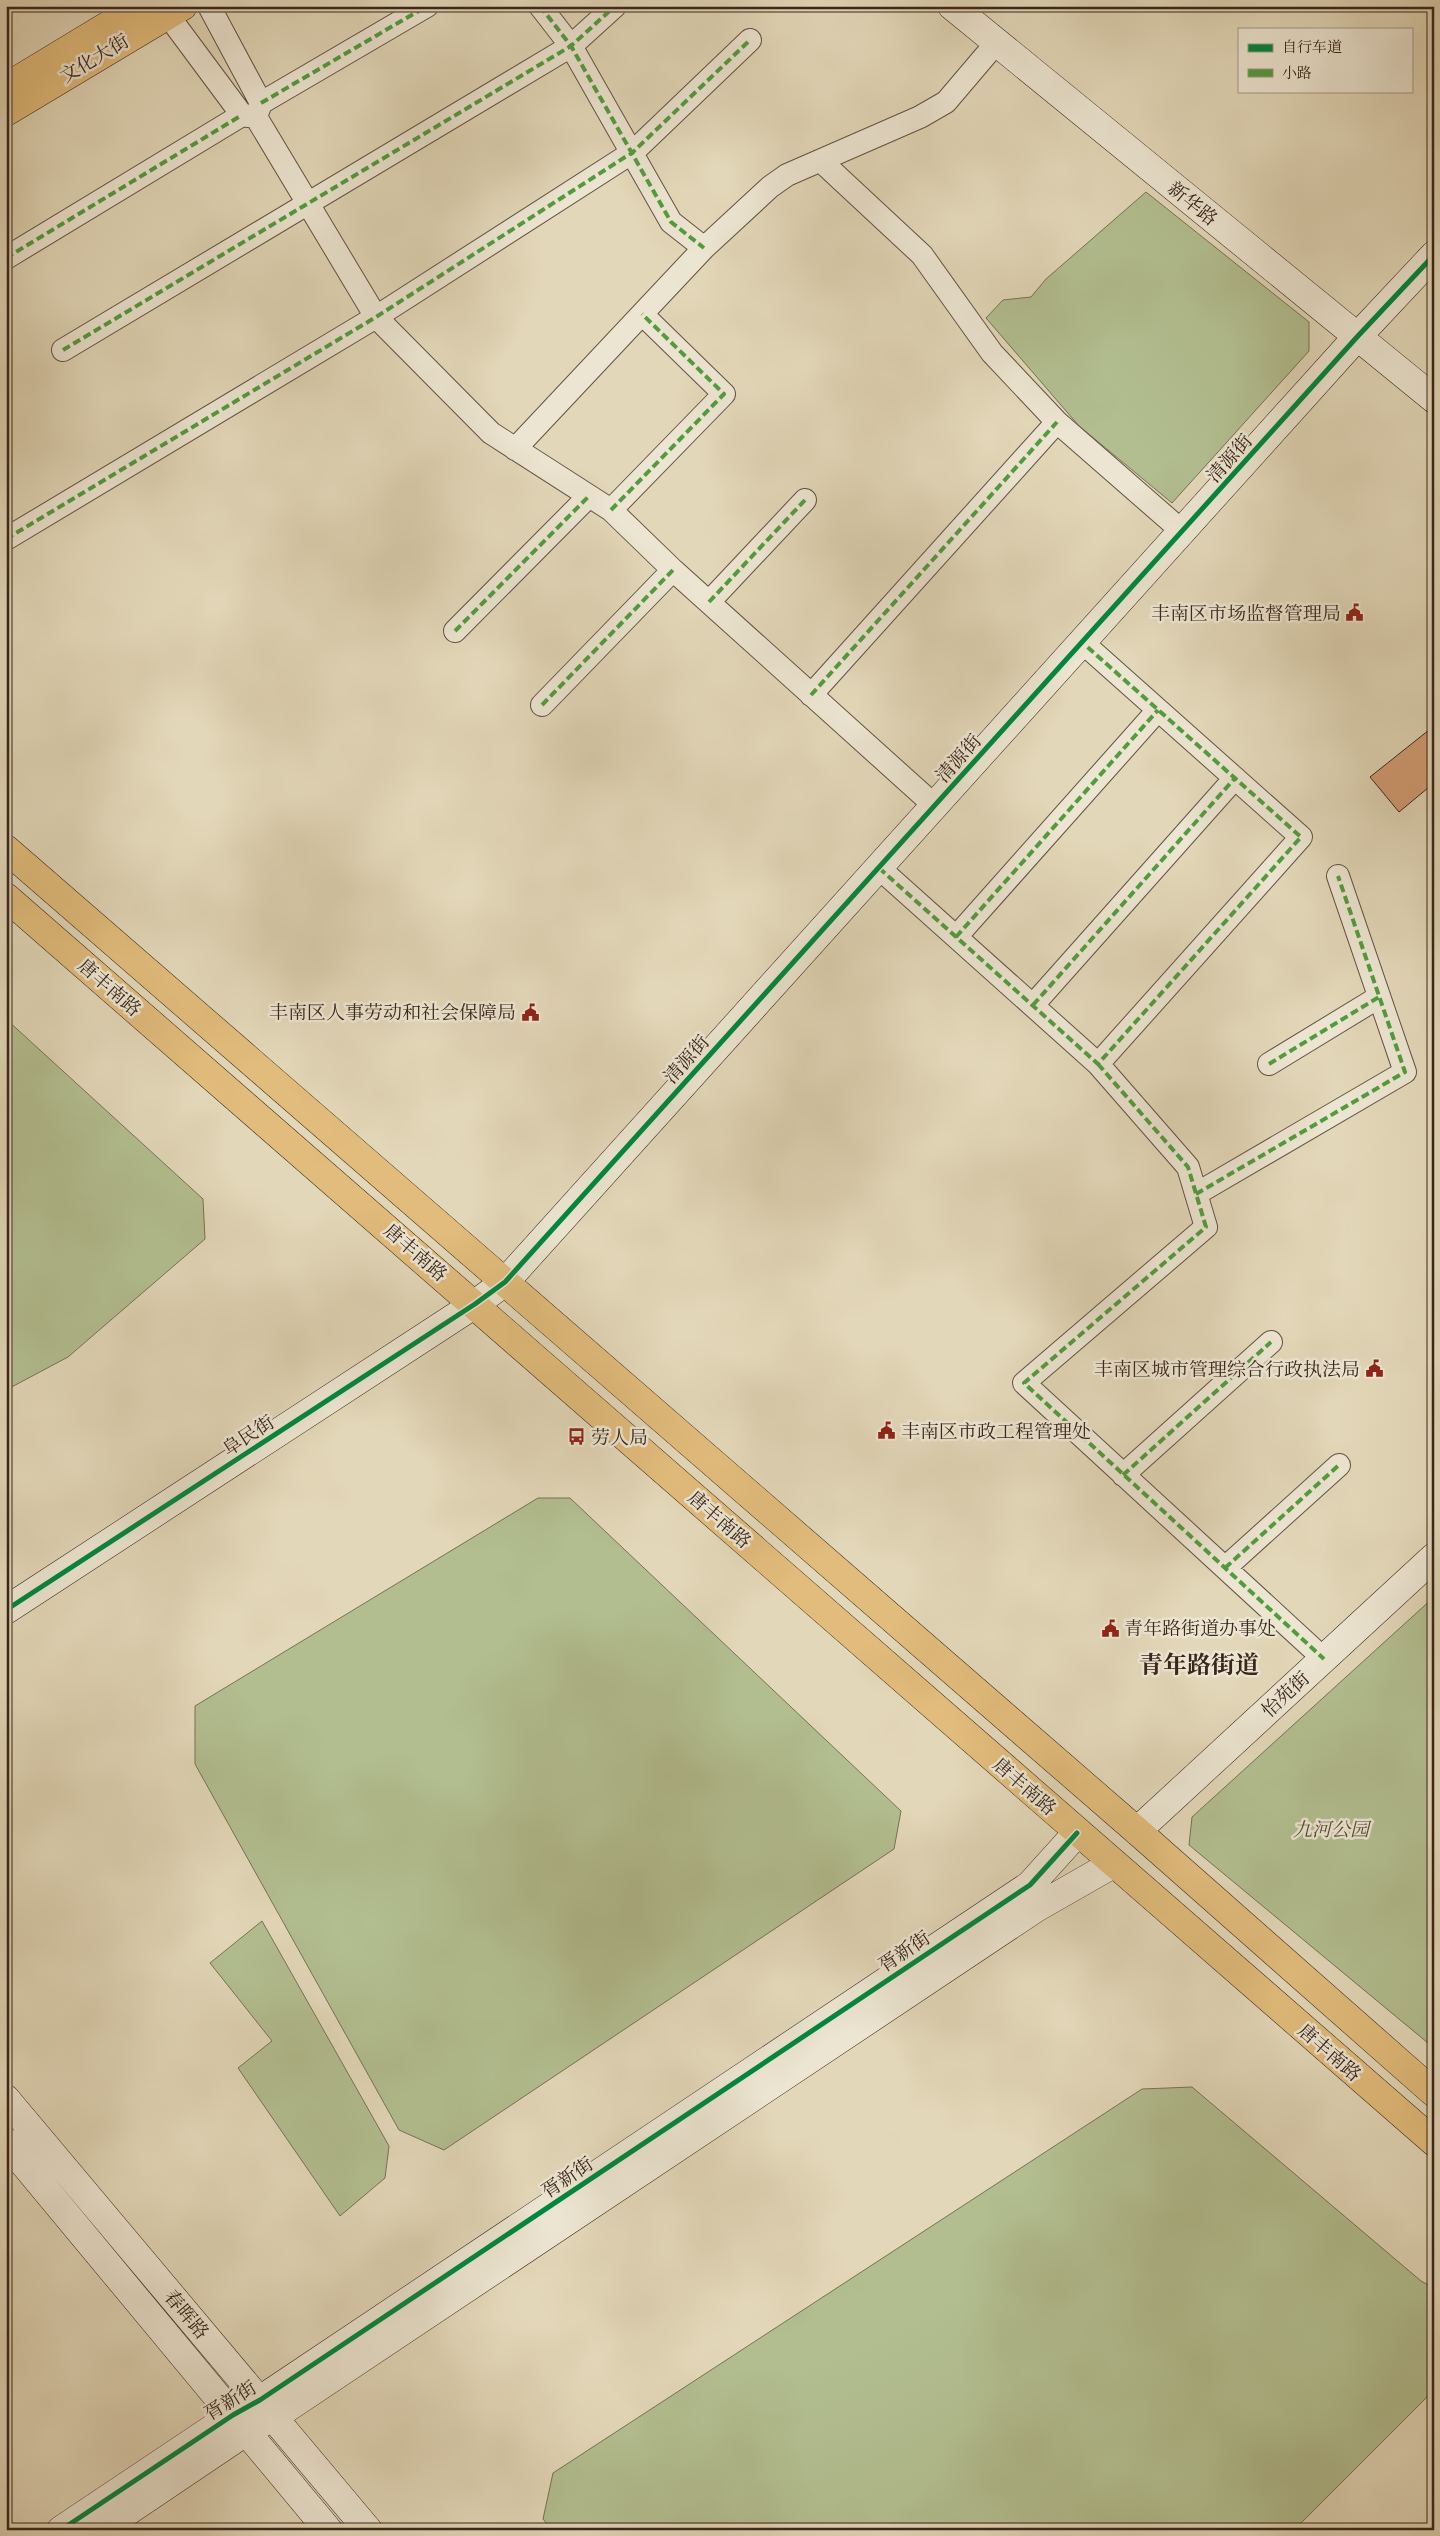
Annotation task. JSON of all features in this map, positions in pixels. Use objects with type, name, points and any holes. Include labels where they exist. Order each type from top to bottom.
[{"type":"main road","name":"文化大街","points":[[6,87],[140,6]]},
{"type":"main road","name":"文化大街","points":[[6,112],[175,10]]},
{"type":"main road","name":"唐丰南路","points":[[6,849],[1137,1831],[1434,2093]]},
{"type":"main road","name":"唐丰南路","points":[[6,897],[1434,2142]]},
{"type":"street","points":[[209,6],[253,112]]},
{"type":"street","points":[[6,258],[253,112],[426,6]]},
{"type":"street","points":[[540,6],[572,46],[671,222],[704,248]]},
{"type":"street","points":[[63,350],[572,46],[615,6]]},
{"type":"street","name":"新华路","points":[[952,6],[1434,399]]},
{"type":"street","points":[[175,10],[253,112],[376,317],[491,432],[514,449],[611,510],[673,570],[935,806]]},
{"type":"street","points":[[6,539],[376,317],[633,152],[750,40]]},
{"type":"street","points":[[514,449],[704,248],[770,187],[787,175],[920,117],[946,102],[997,42]]},
{"type":"street","points":[[821,161],[922,255],[992,353],[1057,422],[1183,532]]},
{"type":"street","name":"清源街","points":[[505,1282],[1357,337],[1434,255]]},
{"type":"street","points":[[611,510],[724,394],[642,314]]},
{"type":"street","points":[[811,695],[1057,422]]},
{"type":"street","points":[[455,631],[589,496]]},
{"type":"street","points":[[709,602],[805,500]]},
{"type":"street","points":[[542,705],[673,570]]},
{"type":"street","points":[[1083,643],[1301,837],[1098,1064]]},
{"type":"street","points":[[956,937],[1158,710]]},
{"type":"street","points":[[1033,1005],[1235,778]]},
{"type":"street","points":[[879,868],[1098,1064],[1188,1167],[1206,1227],[1024,1383],[1324,1659]]},
{"type":"street","points":[[1196,1194],[1405,1072],[1338,876]]},
{"type":"street","points":[[1269,1064],[1379,997]]},
{"type":"street","name":"阜民街","points":[[6,1610],[475,1304],[505,1282]]},
{"type":"street","points":[[1124,1475],[1272,1342]]},
{"type":"street","points":[[1225,1568],[1339,1465]]},
{"type":"street","name":"怡苑街","points":[[1137,1831],[1434,1557]]},
{"type":"street","name":"胥新街","points":[[267,2408],[1030,1885],[1078,1832]]},
{"type":"street","name":"胥新街","points":[[61,2530],[267,2408],[1036,1908],[1113,1864]]},
{"type":"street","name":"春晖路","points":[[6,2099],[368,2530]]},
{"type":"street","name":"春晖路","points":[[6,2142],[328,2530]]},
{"type":"street","name":"胥新街","points":[[100,2530],[240,2423]]},
{"type":"green space","points":[[1146,192],[1309,322],[1309,351],[1172,503],[1079,426],[986,318],[1003,300],[1031,297],[1046,279]]},
{"type":"green space","points":[[6,1019],[203,1199],[205,1239],[68,1357],[6,1390]]},
{"type":"green space","points":[[538,1498],[570,1498],[901,1811],[894,1849],[444,2150],[399,2130],[195,1764],[195,1706]]},
{"type":"green space","name":"九河公园","points":[[1434,1597],[1434,2048],[1189,1845],[1192,1817]]},
{"type":"green space","points":[[262,1921],[389,2146],[385,2178],[340,2216],[238,2068],[272,2041],[210,1963]]},
{"type":"green space","points":[[1192,2087],[1421,2281],[1434,2288],[1434,2390],[1294,2530],[552,2530],[543,2519],[553,2473],[1142,2089]]},
{"type":"building","points":[[1434,726],[1434,783],[1399,812],[1370,777]]},
{"type":"marked path","points":[[261,103],[427,6]]},
{"type":"marked path","points":[[540,6],[571,46],[671,222],[704,248]]},
{"type":"marked path","points":[[63,350],[571,46],[615,6]]},
{"type":"marked path","points":[[6,539],[376,317],[633,152],[750,40]]},
{"type":"marked path","points":[[6,258],[242,115]]},
{"type":"marked path","points":[[611,510],[724,394],[642,314]]},
{"type":"marked path","points":[[811,695],[1057,422]]},
{"type":"marked path","points":[[455,631],[589,496]]},
{"type":"marked path","points":[[709,602],[805,500]]},
{"type":"marked path","points":[[542,705],[673,570]]},
{"type":"marked path","points":[[879,868],[1098,1064],[1301,837],[1083,643]]},
{"type":"marked path","points":[[956,937],[1158,710]]},
{"type":"marked path","points":[[1033,1005],[1235,778]]},
{"type":"marked path","points":[[1196,1194],[1405,1072],[1338,876]]},
{"type":"marked path","points":[[1269,1064],[1379,997]]},
{"type":"marked path","points":[[1098,1064],[1188,1167],[1206,1227],[1024,1383],[1324,1659]]},
{"type":"marked path","points":[[1123,1475],[1271,1342]]},
{"type":"marked path","points":[[1225,1568],[1339,1465]]},
{"type":"cycle path","points":[[6,1610],[475,1304],[505,1282],[1357,337],[1434,255]]},
{"type":"cycle path","points":[[61,2530],[233,2415],[260,2400],[1030,1885],[1077,1833]]},
{"type":"place","name":"丰南区市场监督管理局","points":[[1355,613]]},
{"type":"place","name":"丰南区人事劳动和社会保障局","points":[[530,1012]]},
{"type":"place","name":"丰南区城市管理综合行政执法局","points":[[1374,1369]]},
{"type":"place","name":"丰南区市政工程管理处","points":[[887,1431]]},
{"type":"place","name":"劳人局","points":[[577,1437]]},
{"type":"place","name":"青年路街道办事处","points":[[1110,1628]]},
{"type":"district","name":"青年路街道","points":[[1199,1665]]}]
